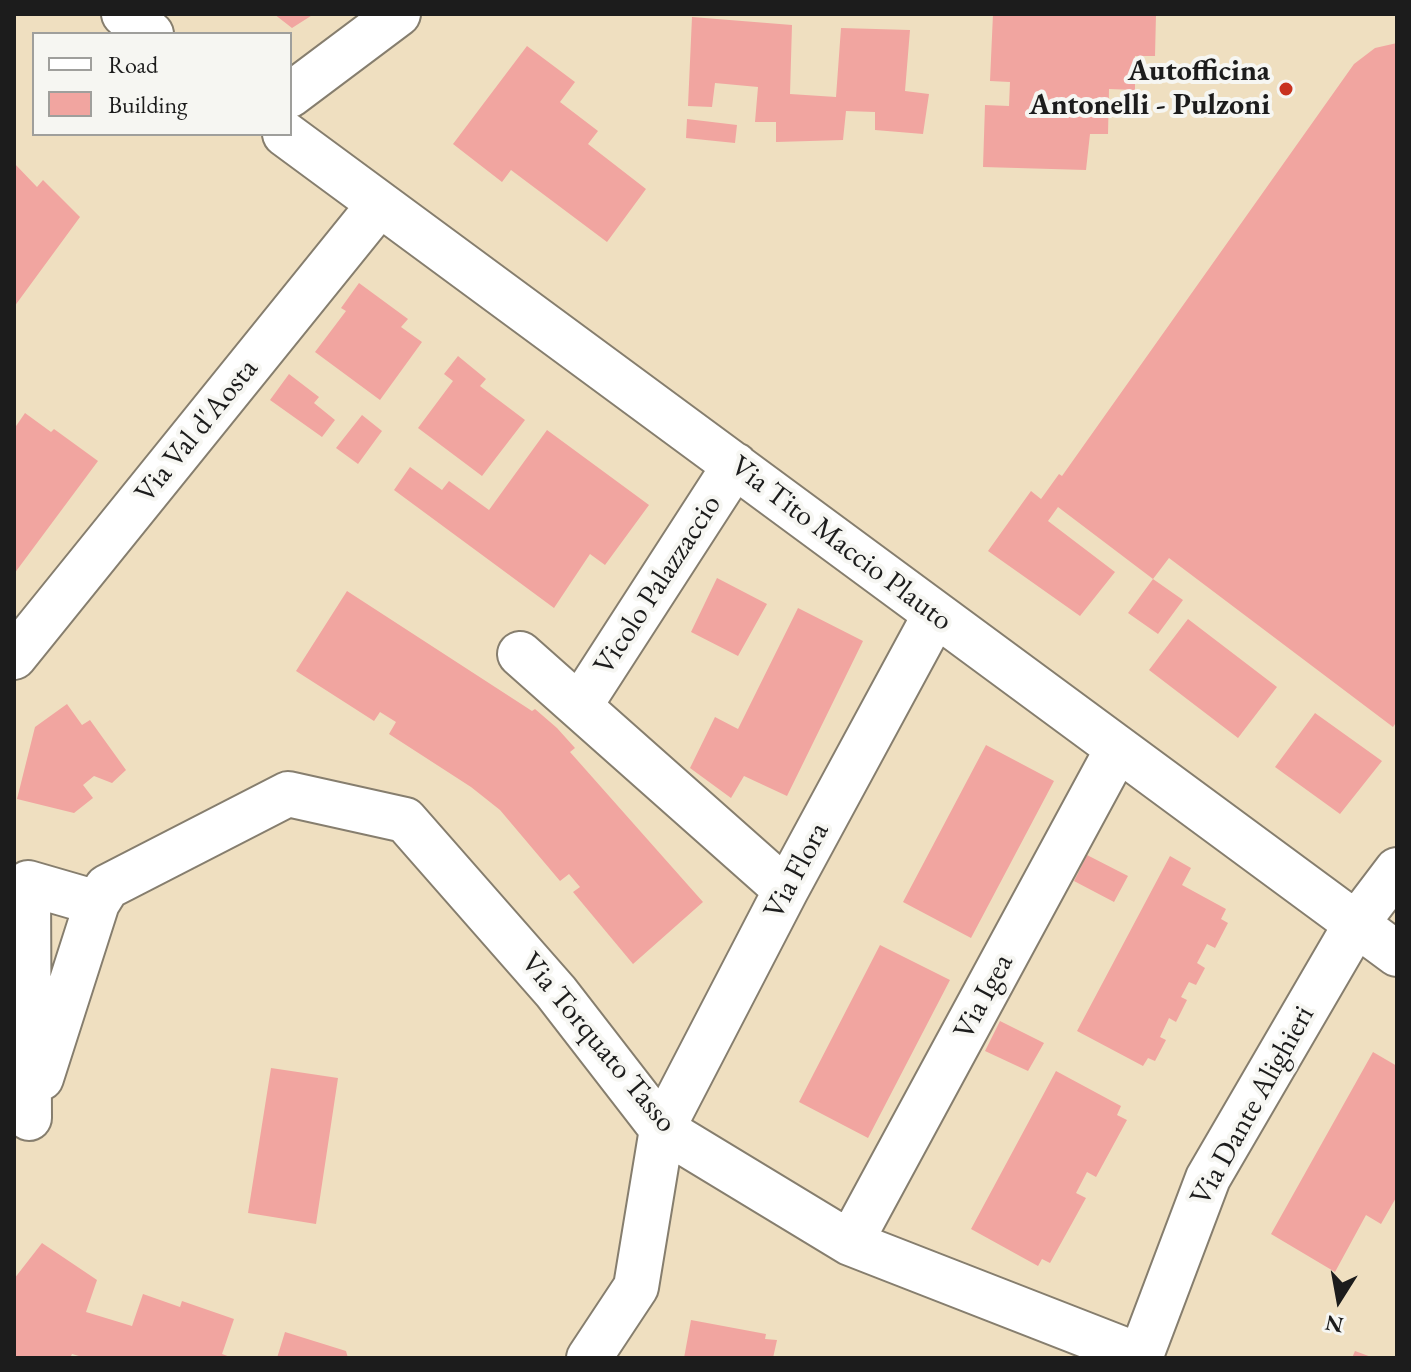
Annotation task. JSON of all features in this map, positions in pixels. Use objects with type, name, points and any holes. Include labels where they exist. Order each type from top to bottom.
[{"type":"street","points":[[124,14],[148,32]]},
{"type":"street","points":[[292,94],[398,14]]},
{"type":"street","name":"Via Tito Maccio Plauto","points":[[288,136],[1397,954]]},
{"type":"street","name":"Via Val d'Aosta","points":[[14,657],[379,205]]},
{"type":"street","name":"Vicolo Palazzaccio","points":[[580,705],[735,465]]},
{"type":"street","name":"Via Flora","points":[[589,1358],[636,1287],[662,1129],[786,890],[935,615]]},
{"type":"street","points":[[520,654],[786,890]]},
{"type":"street","name":"Via Igea","points":[[850,1243],[1117,750]]},
{"type":"street","name":"Via Torquato Tasso","points":[[97,903],[107,887],[288,794],[405,820],[556,992],[662,1129],[850,1243],[1140,1357]]},
{"type":"street","name":"Via Dante Alighieri","points":[[1140,1357],[1208,1178],[1356,924],[1397,870]]},
{"type":"building","points":[[274,14],[314,14],[292,28]]},
{"type":"building","points":[[993,14],[1156,14],[1155,56],[1135,56],[1135,90],[1109,89],[1108,134],[1090,134],[1086,170],[983,167],[985,105],[1009,106],[1010,82],[990,81]]},
{"type":"building","points":[[692,17],[792,25],[790,94],[836,97],[841,28],[910,30],[905,91],[929,94],[923,134],[875,130],[875,112],[846,111],[843,140],[776,142],[776,122],[755,122],[758,87],[715,83],[712,107],[688,106]]},
{"type":"building","points":[[1397,43],[1397,721],[1393,727],[1169,558],[1153,579],[1058,507],[1048,521],[1115,572],[1080,616],[988,551],[1031,491],[1041,499],[1059,474],[1062,476],[1354,64],[1375,48]]},
{"type":"building","points":[[527,46],[575,82],[560,102],[598,131],[588,144],[646,189],[607,242],[511,170],[502,182],[453,144]]},
{"type":"building","points":[[687,119],[737,125],[735,143],[686,138]]},
{"type":"building","points":[[14,163],[37,187],[43,180],[80,217],[14,307]]},
{"type":"building","points":[[359,283],[408,319],[401,327],[422,342],[380,400],[315,352],[346,311],[341,308]]},
{"type":"building","points":[[458,356],[486,379],[480,386],[525,420],[482,476],[418,428],[453,381],[444,374]]},
{"type":"building","points":[[289,374],[319,397],[314,403],[335,420],[322,437],[270,400]]},
{"type":"building","points":[[25,413],[51,432],[54,429],[98,461],[14,574],[14,429]]},
{"type":"building","points":[[362,415],[382,431],[358,464],[336,448]]},
{"type":"building","points":[[547,430],[649,505],[605,565],[590,554],[554,608],[394,490],[410,467],[442,490],[449,481],[489,510]]},
{"type":"building","points":[[717,578],[767,604],[738,656],[691,632]]},
{"type":"building","points":[[1153,579],[1183,600],[1158,634],[1128,613]]},
{"type":"building","points":[[347,591],[532,711],[535,709],[557,728],[575,748],[570,752],[703,902],[633,964],[573,892],[580,887],[569,874],[560,881],[500,810],[471,787],[389,734],[396,722],[380,712],[374,721],[296,671]]},
{"type":"building","points":[[798,608],[863,641],[787,796],[744,776],[731,798],[690,768],[715,717],[738,729]]},
{"type":"building","points":[[1188,619],[1277,687],[1238,738],[1149,670]]},
{"type":"building","points":[[67,704],[82,725],[90,720],[126,770],[112,783],[94,776],[83,785],[93,798],[74,813],[17,799],[35,727]]},
{"type":"building","points":[[1315,713],[1382,761],[1340,814],[1275,767]]},
{"type":"building","points":[[986,745],[1054,781],[971,938],[903,902]]},
{"type":"building","points":[[1087,855],[1128,876],[1114,902],[1074,881]]},
{"type":"building","points":[[1170,856],[1191,868],[1182,885],[1226,909],[1221,919],[1228,923],[1215,948],[1207,944],[1197,963],[1205,968],[1196,985],[1189,982],[1181,997],[1187,1000],[1176,1022],[1169,1018],[1160,1037],[1166,1040],[1155,1061],[1148,1058],[1143,1066],[1077,1031]]},
{"type":"building","points":[[880,945],[950,980],[868,1138],[799,1102]]},
{"type":"building","points":[[1000,1021],[1044,1043],[1028,1071],[985,1051]]},
{"type":"building","points":[[1373,1052],[1397,1066],[1397,1196],[1381,1224],[1366,1215],[1335,1272],[1271,1234]]},
{"type":"building","points":[[271,1068],[338,1078],[316,1224],[248,1213]]},
{"type":"building","points":[[1056,1071],[1121,1106],[1117,1115],[1127,1120],[1096,1177],[1087,1172],[1076,1193],[1086,1198],[1050,1263],[1042,1259],[1038,1266],[971,1229]]},
{"type":"building","points":[[42,1243],[97,1280],[86,1312],[132,1326],[143,1294],[180,1307],[182,1301],[234,1319],[222,1354],[233,1358],[86,1358],[72,1354],[70,1358],[14,1358],[14,1279]]},
{"type":"building","points":[[691,1320],[766,1334],[765,1339],[777,1340],[773,1358],[684,1358]]},
{"type":"building","points":[[285,1332],[346,1351],[348,1358],[277,1358]]},
{"type":"building","points":[[1355,1351],[1374,1358],[1352,1358]]},
{"type":"place","name":"Autofficina Antonelli - Pulzoni","points":[[1286,89]]}]
